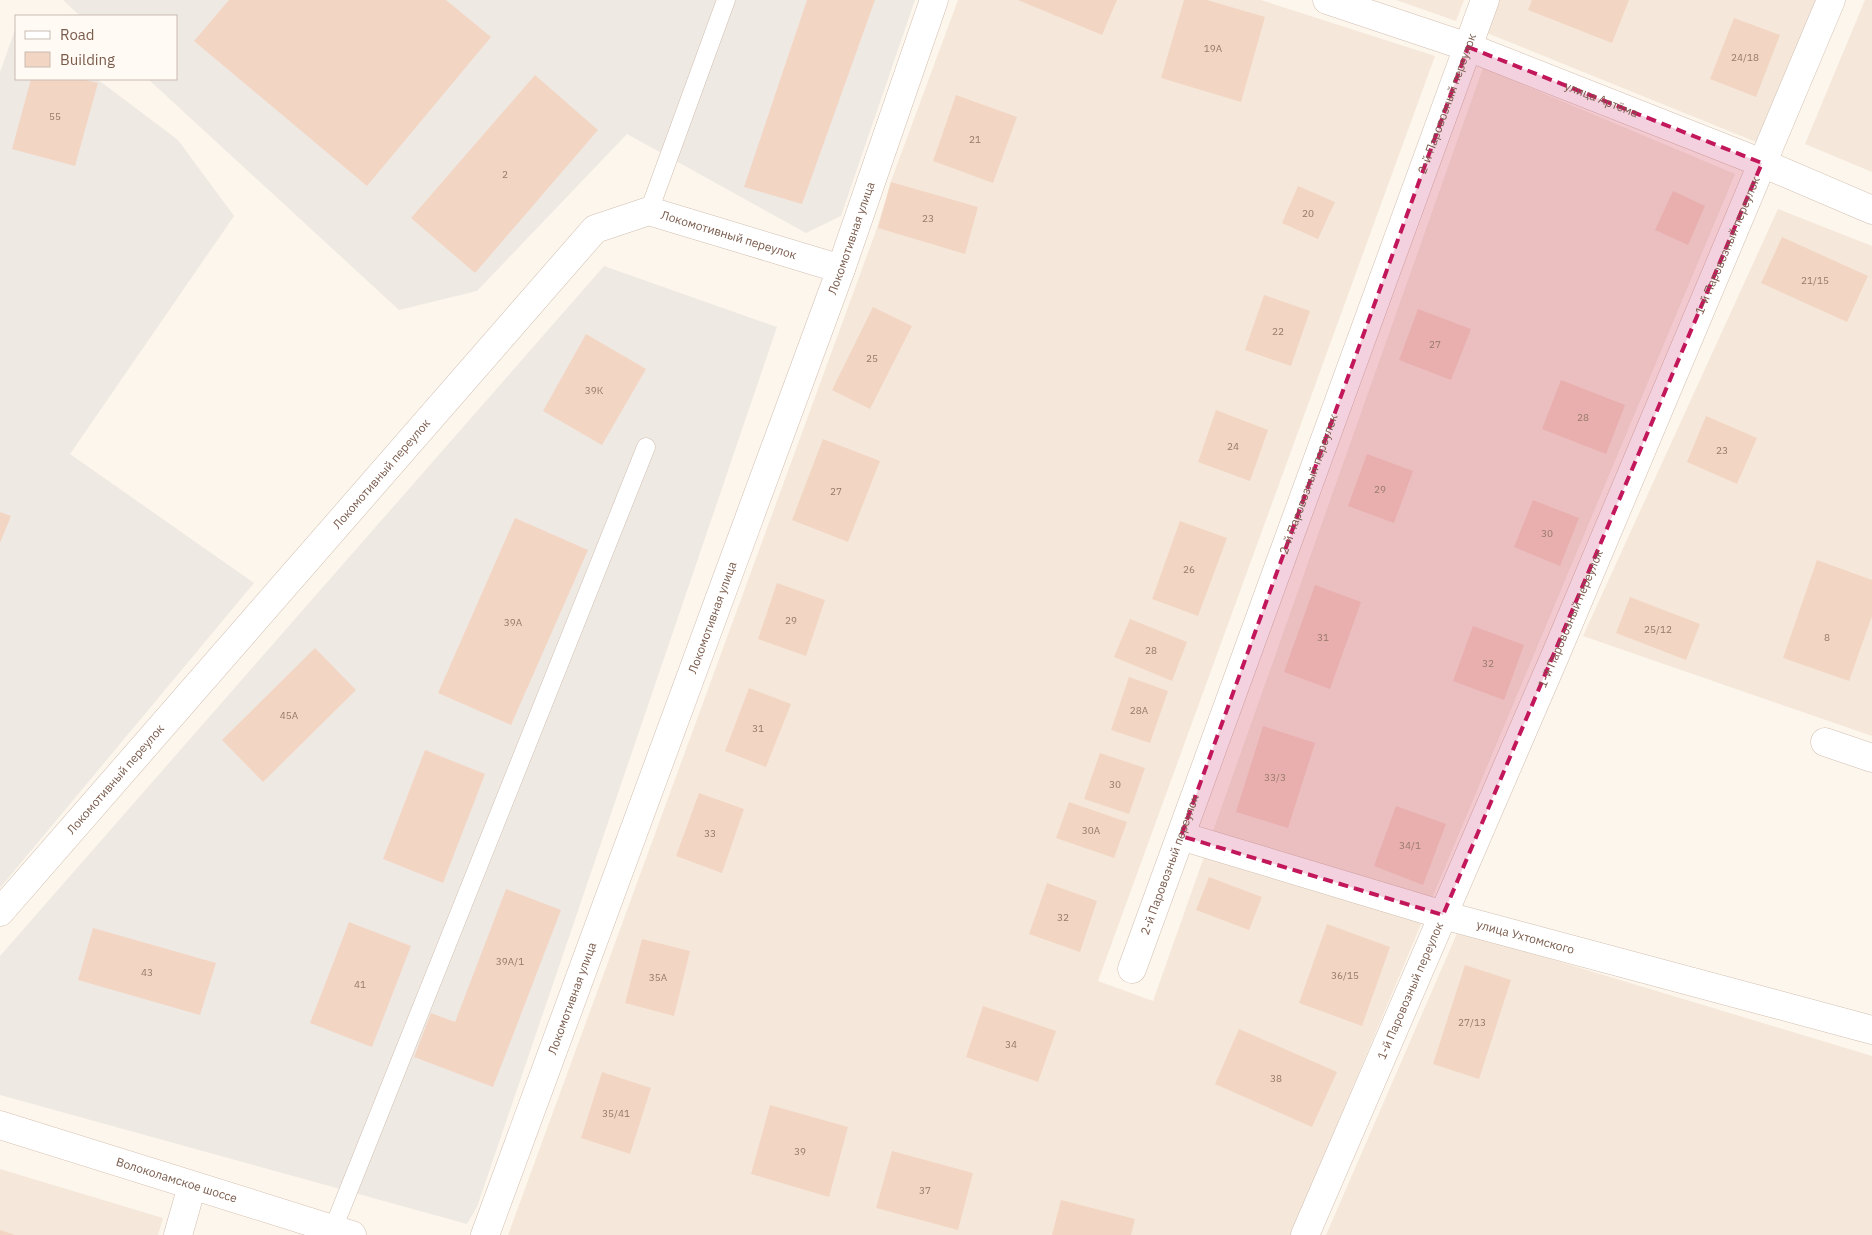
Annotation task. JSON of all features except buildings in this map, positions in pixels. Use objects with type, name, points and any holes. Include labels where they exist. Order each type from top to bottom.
[{"type":"street","name":"Локомотивная улица","points":[[485,1235],[841,269],[934,0]]},
{"type":"street","name":"улица Артёма","points":[[1327,0],[1468,47],[1762,163],[1872,210]]},
{"type":"street","name":"2-й Паровозный переулок","points":[[1132,969],[1485,0]]},
{"type":"street","name":"1-й Паровозный переулок","points":[[1305,1235],[1559,646],[1831,0]]},
{"type":"street","name":"Локомотивный переулок","points":[[0,912],[595,229],[649,210],[841,269]]},
{"type":"street","points":[[1825,742],[1872,758]]},
{"type":"street","name":"улица Ухтомского","points":[[1181,836],[1443,915],[1872,1030]]},
{"type":"street","name":"Волоколамское шоссе","points":[[0,1125],[343,1232]]},
{"type":"street","points":[[178,1235],[192,1186]]},
{"type":"lane","points":[[649,210],[726,0]]},
{"type":"lane","points":[[343,1232],[646,447]]},
{"type":"highlighted area","points":[[1468,47],[1762,163],[1443,915],[1181,836]]},
{"type":"shaded area","points":[[63,0],[915,0],[841,216],[806,233],[627,134],[477,291],[399,310],[149,80],[178,80],[178,15],[79,15]]},
{"type":"shaded area","points":[[958,0],[1261,0],[1435,56],[1098,981],[1153,1001],[1483,68],[1735,174],[1291,1235],[508,1235],[877,228],[891,181]]},
{"type":"shaded area","points":[[1396,0],[1464,0],[1456,21]]},
{"type":"shaded area","points":[[1498,0],[1816,0],[1756,142],[1487,33]]},
{"type":"shaded area","points":[[1865,0],[1872,0],[1872,172],[1805,144]]},
{"type":"shaded area","points":[[15,30],[15,80],[98,80],[178,140],[234,216],[70,454],[254,583],[0,888],[0,72]]},
{"type":"shaded area","points":[[1778,209],[1872,246],[1872,736],[1583,636]]},
{"type":"shaded area","points":[[604,266],[777,327],[477,1207],[467,1224],[0,1095],[0,956]]},
{"type":"shaded area","points":[[1458,931],[1872,1056],[1872,1235],[1326,1235]]},
{"type":"shaded area","points":[[0,1169],[163,1218],[158,1235],[0,1235]]}]
